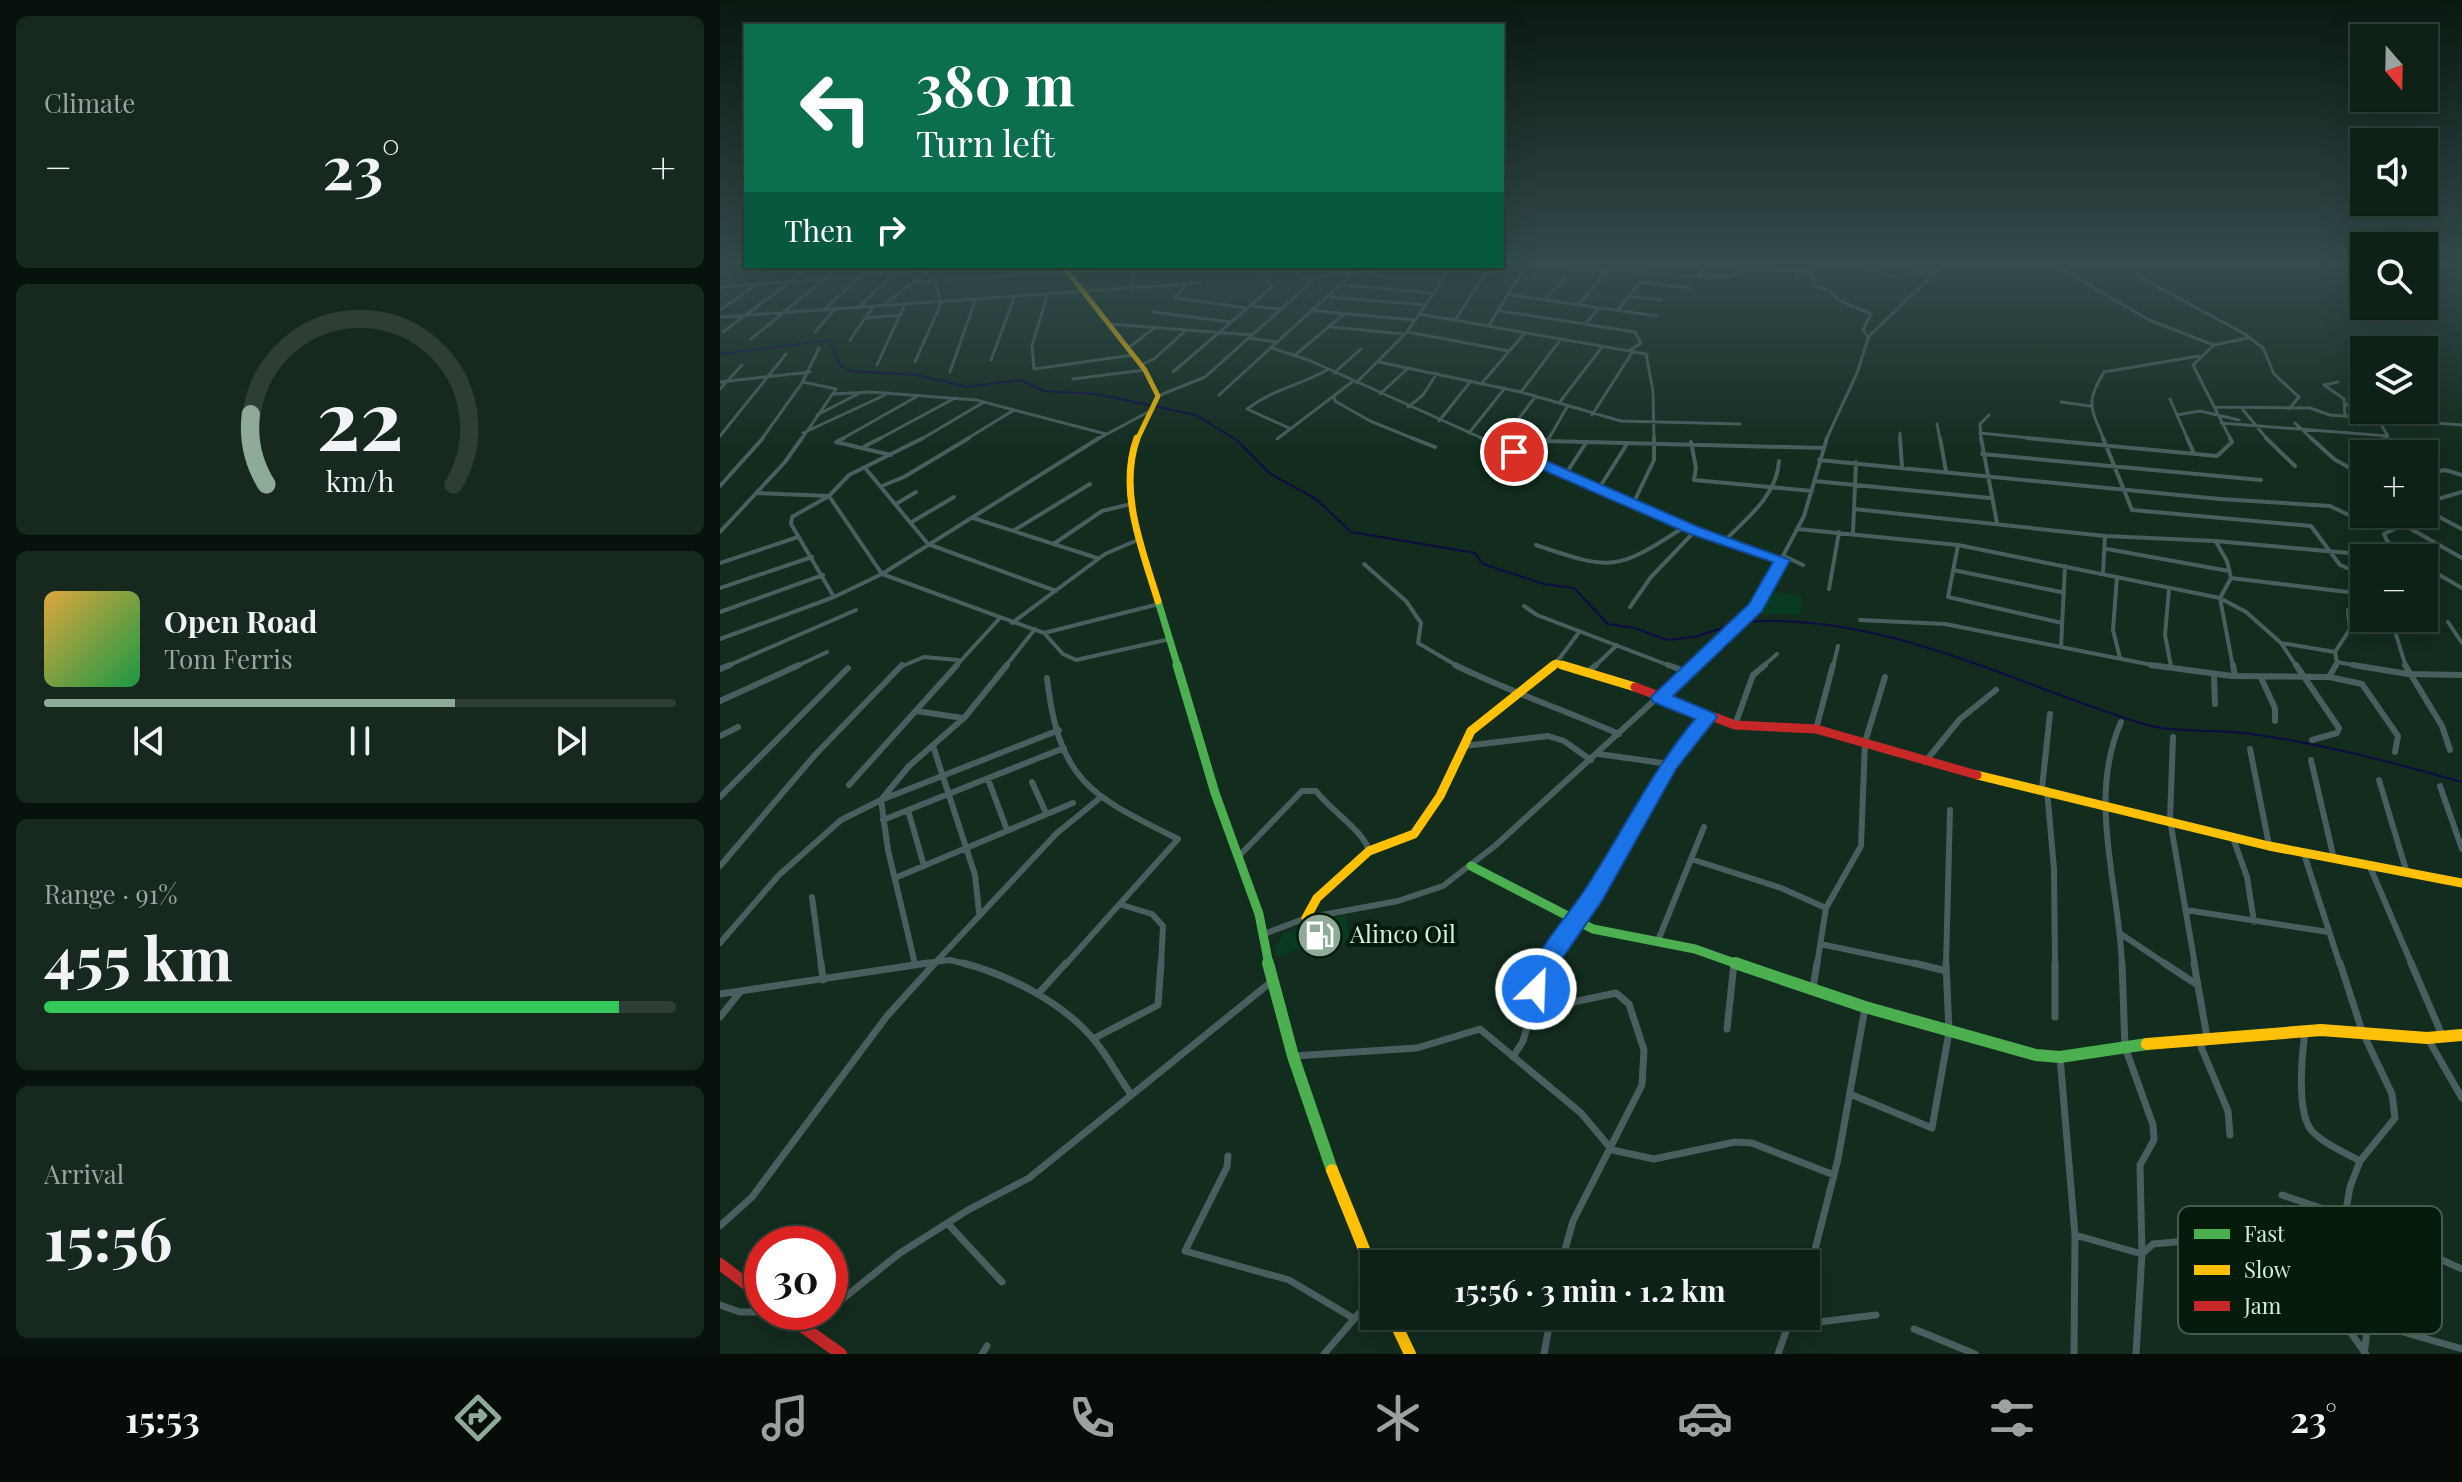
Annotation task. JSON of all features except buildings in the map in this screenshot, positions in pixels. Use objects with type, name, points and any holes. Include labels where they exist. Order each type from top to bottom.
[{"type":"street","points":[[723,332],[728,328]]},
{"type":"street","points":[[751,339],[763,328]]},
{"type":"street","points":[[815,332],[818,328]]},
{"type":"street","points":[[850,340],[858,328]]},
{"type":"street","points":[[877,365],[895,328]]},
{"type":"street","points":[[915,362],[930,328]]},
{"type":"street","points":[[950,372],[965,328]]},
{"type":"street","points":[[991,360],[1003,328]]},
{"type":"street","points":[[1038,328],[1032,346],[1034,369],[1130,352],[1154,328]]},
{"type":"street","points":[[1112,328],[1143,367],[1152,404],[1129,463],[1131,504],[1140,539],[1215,793],[1264,934],[1272,981],[1293,1056],[1328,1159],[1364,1250]]},
{"type":"street","points":[[1156,328],[1220,332],[1278,342]]},
{"type":"street","points":[[1173,372],[1225,328]]},
{"type":"street","points":[[720,639],[834,597],[882,574],[1152,404],[1205,377],[1259,328]]},
{"type":"street","points":[[1219,395],[1294,328]]},
{"type":"street","points":[[1295,356],[1330,328]]},
{"type":"street","points":[[1346,328],[1406,333],[1509,351]]},
{"type":"street","points":[[1277,439],[1354,383],[1379,362],[1410,328]]},
{"type":"street","points":[[1503,328],[1632,351],[1649,358],[1654,460],[1633,504]]},
{"type":"street","points":[[1592,415],[1632,351],[1641,343],[1635,332],[1614,328]]},
{"type":"street","points":[[1864,328],[1868,337]]},
{"type":"street","points":[[1264,934],[1306,918],[1425,893],[1443,886],[1471,866],[1599,754],[1740,622],[1762,598],[1798,529],[1823,448],[1857,373],[1868,337],[1877,328]]},
{"type":"street","points":[[2170,328],[2214,345]]},
{"type":"street","points":[[2231,328],[2263,348],[2274,374],[2299,397],[2289,409]]},
{"type":"street","points":[[1073,379],[1143,367],[1185,331]]},
{"type":"street","points":[[1482,383],[1525,333]]},
{"type":"street","points":[[1980,433],[2195,454],[2224,453],[2232,442],[2193,365],[2214,345],[2248,338]]},
{"type":"street","points":[[1521,392],[1561,339]]},
{"type":"street","points":[[1559,403],[1603,346]]},
{"type":"street","points":[[720,486],[754,448],[811,372],[819,348]]},
{"type":"street","points":[[1272,348],[1685,527],[1723,542],[1803,565]]},
{"type":"street","points":[[1334,373],[1361,349]]},
{"type":"street","points":[[720,436],[786,354]]},
{"type":"street","points":[[2200,356],[2104,372],[2090,394],[2090,406],[2132,510],[2311,526],[2340,565],[2350,569]]},
{"type":"street","points":[[1379,362],[1505,388],[1592,415],[1653,422],[1740,424]]},
{"type":"street","points":[[720,389],[742,365]]},
{"type":"street","points":[[1380,394],[1407,368]]},
{"type":"street","points":[[1291,429],[1247,409],[1269,392],[1305,383],[1327,370]]},
{"type":"street","points":[[720,382],[811,372]]},
{"type":"street","points":[[1408,407],[1423,395],[1437,373]]},
{"type":"street","points":[[1439,421],[1471,381]]},
{"type":"street","points":[[803,382],[845,392]]},
{"type":"street","points":[[2338,382],[2324,385],[2350,406]]},
{"type":"street","points":[[1469,433],[1505,388]]},
{"type":"street","points":[[720,532],[785,462],[802,433],[836,389]]},
{"type":"street","points":[[833,394],[862,392],[956,397],[1106,434]]},
{"type":"street","points":[[814,417],[862,392]]},
{"type":"street","points":[[802,433],[887,393]]},
{"type":"street","points":[[892,455],[836,442],[919,395]]},
{"type":"street","points":[[1334,396],[1335,401],[1364,421],[1377,422],[1435,447]]},
{"type":"street","points":[[1498,445],[1536,396]]},
{"type":"street","points":[[864,447],[956,397]]},
{"type":"street","points":[[2170,399],[2195,454]]},
{"type":"street","points":[[834,597],[791,524],[792,517],[829,496],[849,475],[892,455],[984,402]]},
{"type":"street","points":[[2061,402],[2090,406]]},
{"type":"street","points":[[2345,416],[2346,404]]},
{"type":"street","points":[[1530,458],[1547,441],[1567,407]]},
{"type":"street","points":[[2215,407],[2310,408],[2350,416]]},
{"type":"street","points":[[2242,409],[2261,427],[2274,449],[2295,466]]},
{"type":"street","points":[[882,486],[904,477],[1014,410]]},
{"type":"street","points":[[2177,415],[2187,411],[2217,414],[2261,427],[2389,435],[2382,424]]},
{"type":"street","points":[[1989,415],[1980,424],[1980,433],[1997,523]]},
{"type":"street","points":[[2221,423],[2244,423]]},
{"type":"street","points":[[2295,423],[2334,459],[2350,468]]},
{"type":"street","points":[[1937,424],[1946,471]]},
{"type":"street","points":[[2438,424],[2462,425]]},
{"type":"street","points":[[1900,433],[1902,467]]},
{"type":"street","points":[[2350,433],[2357,440]]},
{"type":"street","points":[[2384,436],[2389,440]]},
{"type":"street","points":[[1547,441],[1627,444],[1691,442],[1823,448]]},
{"type":"street","points":[[1691,442],[1694,480],[1812,491]]},
{"type":"street","points":[[1565,475],[1586,443]]},
{"type":"street","points":[[1598,490],[1627,444]]},
{"type":"street","points":[[1982,454],[2261,480]]},
{"type":"street","points":[[1819,460],[2125,490],[2330,506],[2350,516]]},
{"type":"street","points":[[1723,542],[1764,501],[1770,486],[1776,481],[1779,461]]},
{"type":"street","points":[[1853,534],[1856,462]]},
{"type":"street","points":[[866,469],[928,544],[1056,591]]},
{"type":"street","points":[[2438,474],[2460,473]]},
{"type":"street","points":[[1814,481],[1990,498]]},
{"type":"street","points":[[1012,532],[1090,484]]},
{"type":"street","points":[[896,504],[916,492]]},
{"type":"street","points":[[2438,499],[2462,492]]},
{"type":"street","points":[[756,493],[829,496]]},
{"type":"street","points":[[829,496],[882,574],[999,619],[1035,629],[1044,633],[1063,654],[1076,660],[1170,639]]},
{"type":"street","points":[[910,523],[954,497]]},
{"type":"street","points":[[1054,544],[1102,511],[1131,504]]},
{"type":"street","points":[[1854,509],[2105,536],[2215,541],[2350,553]]},
{"type":"street","points":[[2438,516],[2462,529]]},
{"type":"street","points":[[972,517],[1098,558]]},
{"type":"street","points":[[1536,545],[1612,569],[1630,562],[1685,527]]},
{"type":"street","points":[[2393,544],[2384,534],[2395,528]]},
{"type":"street","points":[[2407,528],[2462,558]]},
{"type":"street","points":[[1798,529],[1958,545],[2220,598],[2246,612],[2281,643],[2309,679],[2340,731],[2312,740]]},
{"type":"street","points":[[1630,607],[1651,577],[1695,531]]},
{"type":"street","points":[[1829,589],[1839,532]]},
{"type":"street","points":[[2103,573],[2107,549],[2105,536]]},
{"type":"street","points":[[720,563],[798,537]]},
{"type":"street","points":[[1012,623],[1112,548],[1140,539]]},
{"type":"street","points":[[2215,541],[2230,575],[2220,598],[2235,676]]},
{"type":"street","points":[[1958,545],[1948,597],[2062,623]]},
{"type":"street","points":[[2107,549],[2230,575],[2347,592]]},
{"type":"street","points":[[720,588],[812,557]]},
{"type":"street","points":[[1364,564],[1406,601],[1421,623],[1418,643],[1425,650],[1516,695],[1551,705],[1619,734]]},
{"type":"street","points":[[2061,647],[2061,592],[2065,566]]},
{"type":"street","points":[[1953,570],[2061,592]]},
{"type":"street","points":[[2438,574],[2462,588]]},
{"type":"street","points":[[720,612],[823,575]]},
{"type":"street","points":[[2117,577],[2113,630],[2120,658]]},
{"type":"street","points":[[2169,589],[2165,635],[2171,666]]},
{"type":"street","points":[[1044,633],[1159,604]]},
{"type":"street","points":[[1524,606],[1537,615],[1687,672]]},
{"type":"street","points":[[720,669],[856,610]]},
{"type":"street","points":[[2329,677],[2337,662],[2335,652],[2350,629],[2348,610]]},
{"type":"street","points":[[849,785],[958,660],[999,619]]},
{"type":"street","points":[[1860,620],[1945,624],[2214,675],[2261,679],[2329,677],[2362,684],[2398,736],[2395,752]]},
{"type":"street","points":[[2448,622],[2450,630],[2462,643]]},
{"type":"street","points":[[915,964],[882,820],[881,800],[901,772],[964,718],[1035,629]]},
{"type":"street","points":[[1306,918],[1317,898],[1369,851],[1414,834],[1440,796],[1471,731],[1556,663],[1580,631]]},
{"type":"street","points":[[2395,632],[2408,674],[2442,726],[2450,750]]},
{"type":"street","points":[[2281,643],[2335,652]]},
{"type":"street","points":[[1589,671],[1617,645]]},
{"type":"street","points":[[1816,729],[1838,646]]},
{"type":"street","points":[[720,701],[827,652]]},
{"type":"street","points":[[1735,725],[1753,675],[1777,654]]},
{"type":"street","points":[[720,866],[815,755],[903,664],[924,657],[958,660]]},
{"type":"street","points":[[2337,662],[2408,674],[2462,675]]},
{"type":"street","points":[[1556,663],[1589,671],[1735,725],[1816,729],[1925,762],[2269,846],[2462,883]]},
{"type":"street","points":[[720,797],[848,668]]},
{"type":"street","points":[[2214,675],[2215,704]]},
{"type":"street","points":[[1813,989],[1826,908],[1861,846],[1865,742],[1885,677]]},
{"type":"street","points":[[1038,994],[1178,839],[1100,798],[1064,748],[1048,699],[1047,678]]},
{"type":"street","points":[[2261,679],[2275,708],[2275,721]]},
{"type":"street","points":[[1925,762],[1960,719],[1996,690]]},
{"type":"street","points":[[916,711],[964,718]]},
{"type":"street","points":[[2050,714],[2044,789],[2054,869],[2055,1017]]},
{"type":"street","points":[[1513,1057],[1523,1041],[1542,968],[1576,921],[1669,764],[1708,717]]},
{"type":"street","points":[[2121,722],[2109,749],[2104,805],[2121,934],[2125,1047],[2153,1125],[2154,1140],[2140,1165],[2142,1254],[2136,1354]]},
{"type":"street","points":[[720,736],[738,727]]},
{"type":"street","points":[[720,943],[779,875],[827,831],[857,810],[1059,730]]},
{"type":"street","points":[[1463,746],[1526,735],[1549,737],[1563,740],[1579,755],[1591,760]]},
{"type":"street","points":[[2173,737],[2170,820],[2207,1037],[2201,1047],[2228,1111],[2230,1135]]},
{"type":"street","points":[[933,745],[945,775],[965,848],[979,878],[979,913]]},
{"type":"street","points":[[882,820],[1064,748]]},
{"type":"street","points":[[2250,749],[2256,784],[2267,813],[2269,846]]},
{"type":"street","points":[[1599,754],[1614,760],[1659,759],[1669,764]]},
{"type":"street","points":[[2311,760],[2334,860]]},
{"type":"street","points":[[988,779],[1007,830]]},
{"type":"street","points":[[2379,780],[2407,874]]},
{"type":"street","points":[[1032,782],[1046,813]]},
{"type":"street","points":[[2440,786],[2462,849]]},
{"type":"street","points":[[1239,856],[1302,791],[1316,791],[1331,811],[1366,838],[1369,851]]},
{"type":"street","points":[[720,1226],[752,1197],[887,1016],[979,913],[1018,878],[1057,833],[1100,798]]},
{"type":"street","points":[[895,878],[1073,803]]},
{"type":"street","points":[[908,810],[924,866]]},
{"type":"street","points":[[1850,1094],[1932,1128],[1949,1032],[1946,971],[1950,810]]},
{"type":"street","points":[[1656,944],[1704,827]]},
{"type":"street","points":[[2233,837],[2247,877],[2254,922]]},
{"type":"street","points":[[2304,854],[2362,1031],[2392,1094],[2395,1118],[2387,1132],[2360,1161],[2347,1206]]},
{"type":"street","points":[[1691,859],[1781,888],[1826,908]]},
{"type":"street","points":[[1471,866],[1593,929],[1734,960],[1865,1007],[2015,1051],[2060,1057],[2207,1037],[2305,1031],[2362,1031],[2427,1038],[2462,1035]]},
{"type":"street","points":[[2370,867],[2442,1037]]},
{"type":"street","points":[[812,897],[823,980]]},
{"type":"street","points":[[1093,1039],[1158,1005],[1163,926],[1152,914],[1121,905]]},
{"type":"street","points":[[2186,910],[2328,932]]},
{"type":"street","points":[[2121,934],[2196,984]]},
{"type":"street","points":[[1820,944],[1878,953],[1946,971]]},
{"type":"street","points":[[1727,1029],[1734,960]]},
{"type":"street","points":[[720,994],[915,964],[965,963],[1008,976],[1038,994],[1093,1039],[1130,1093]]},
{"type":"street","points":[[848,1294],[900,1253],[1029,1178],[1130,1093],[1272,981]]},
{"type":"street","points":[[720,1017],[741,991]]},
{"type":"street","points":[[1531,1011],[1565,1001],[1616,993],[1629,1004],[1644,1050],[1642,1085],[1612,1150],[1573,1221],[1565,1250]]},
{"type":"street","points":[[1815,1250],[1834,1175],[1865,1007]]},
{"type":"street","points":[[1293,1056],[1417,1048],[1480,1029],[1581,1113],[1612,1150],[1654,1159],[1735,1142],[1752,1143],[1834,1175]]},
{"type":"street","points":[[2305,1031],[2300,1089],[2302,1120],[2307,1130],[2360,1161]]},
{"type":"street","points":[[2427,1038],[2462,1098]]},
{"type":"street","points":[[2060,1057],[2075,1235],[2074,1354]]},
{"type":"street","points":[[1228,1156],[1227,1167],[1185,1251],[1289,1280],[1353,1318]]},
{"type":"street","points":[[2282,1195],[2315,1206]]},
{"type":"street","points":[[948,1224],[1002,1282]]},
{"type":"street","points":[[2075,1235],[2142,1254]]},
{"type":"street","points":[[2142,1254],[2153,1244],[2178,1242]]},
{"type":"street","points":[[2442,1260],[2462,1269]]},
{"type":"street","points":[[720,1264],[744,1282]]},
{"type":"street","points":[[720,1305],[744,1312]]},
{"type":"street","points":[[1324,1354],[1360,1311]]},
{"type":"street","points":[[1820,1322],[1876,1315]]},
{"type":"street","points":[[1914,1329],[1975,1354]]},
{"type":"street","points":[[808,1330],[841,1354]]},
{"type":"street","points":[[1399,1330],[1410,1354]]},
{"type":"street","points":[[1544,1354],[1548,1330]]},
{"type":"street","points":[[1778,1354],[1786,1330]]},
{"type":"street","points":[[2352,1334],[2365,1351]]},
{"type":"street","points":[[2410,1334],[2462,1349]]},
{"type":"street","points":[[823,1354],[830,1346]]},
{"type":"shaded area","points":[[1769,592],[1801,595],[1801,614],[1754,614]]},
{"type":"shaded area","points":[[1346,914],[1349,940],[1311,956],[1297,949],[1276,957],[1275,949],[1283,933]]},
{"type":"waterway","points":[[720,354],[830,340],[840,365],[850,371],[917,375],[968,387],[1020,380],[1044,391],[1096,394],[1196,415],[1238,441],[1269,473],[1316,499],[1351,532],[1475,553],[1483,564],[1544,584],[1574,588],[1608,624],[1635,628],[1667,640],[1694,637],[1735,624]]},
{"type":"waterway","points":[[1742,622],[1794,622],[1845,628],[1895,639],[1945,653],[2140,723],[2178,730],[2243,733],[2298,742],[2462,782]]},
{"type":"traffic: fast","points":[[1158,601],[1215,793],[1259,914],[1272,981],[1293,1056],[1332,1170]]},
{"type":"traffic: fast","points":[[1471,866],[1593,929],[1695,949],[1865,1007],[2036,1055],[2060,1057],[2147,1044]]},
{"type":"traffic: slow","points":[[1112,328],[1145,370],[1158,396],[1143,422],[1130,473],[1135,522],[1158,601]]},
{"type":"traffic: slow","points":[[1306,918],[1317,898],[1369,851],[1414,834],[1440,796],[1471,731],[1556,663],[1635,687]]},
{"type":"traffic: slow","points":[[1977,775],[2269,846],[2462,883]]},
{"type":"traffic: slow","points":[[2147,1044],[2321,1030],[2427,1038],[2462,1035]]},
{"type":"traffic: slow","points":[[1332,1170],[1364,1250]]},
{"type":"traffic: slow","points":[[1399,1330],[1410,1354]]},
{"type":"traffic: jam","points":[[1635,687],[1735,725],[1816,729],[1977,775]]},
{"type":"traffic: jam","points":[[720,1264],[744,1282]]},
{"type":"traffic: jam","points":[[807,1330],[841,1354]]},
{"type":"place","name":"Alinco Oil","points":[[1319,935]]},
{"type":"route","points":[[1514,452],[1695,531],[1782,560],[1756,607],[1660,697],[1708,717],[1669,764],[1595,893],[1542,968],[1536,989]]}]
